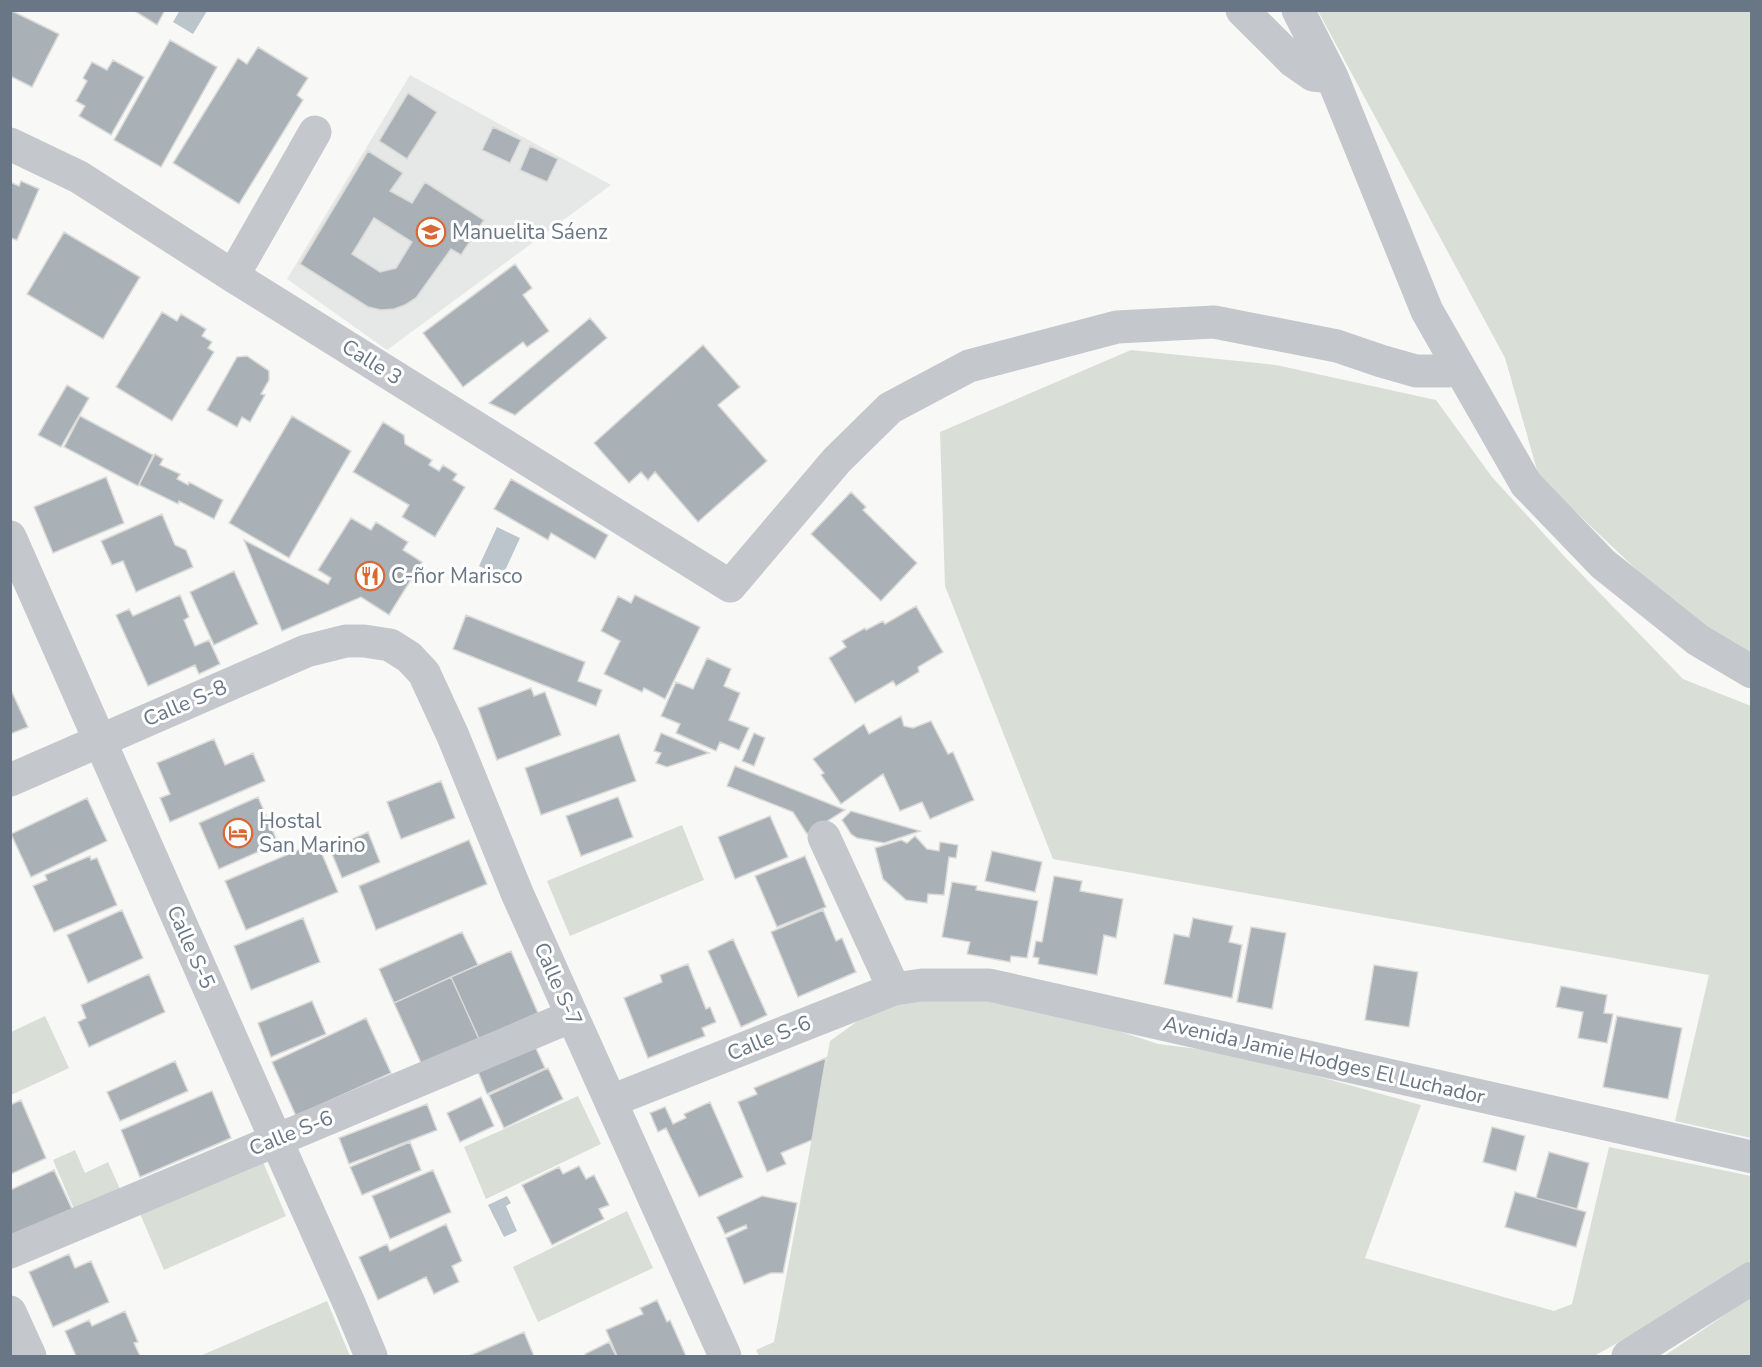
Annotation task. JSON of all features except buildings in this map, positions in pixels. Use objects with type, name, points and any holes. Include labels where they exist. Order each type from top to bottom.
[{"type":"street","points":[[1242,10],[1293,61],[1312,75],[1332,77]]},
{"type":"street","points":[[1298,10],[1332,77],[1427,311],[1526,484],[1603,564],[1698,640],[1752,672]]},
{"type":"street","points":[[233,276],[315,132]]},
{"type":"street","name":"Calle 3","points":[[10,144],[79,177],[233,276],[730,586],[837,460],[890,408],[969,366],[1117,327],[1214,322],[1337,346],[1380,361],[1416,370],[1448,371],[1459,367]]},
{"type":"street","name":"Calle S-5","points":[[10,537],[371,1356]]},
{"type":"street","name":"Calle S-8","points":[[10,780],[306,651],[346,641],[364,641]]},
{"type":"street","name":"Calle S-7","points":[[364,641],[390,645],[409,657],[424,673],[453,736],[517,893],[725,1356]]},
{"type":"street","points":[[824,837],[894,989]]},
{"type":"street","name":"Avenida Jamie Hodges El Luchador","points":[[894,989],[922,986],[988,985],[1752,1157]]},
{"type":"street","name":"Calle S-6","points":[[611,1101],[894,989]]},
{"type":"street","name":"Calle S-6","points":[[10,1252],[572,1016]]},
{"type":"street","points":[[1628,1356],[1752,1278]]},
{"type":"street","points":[[10,1312],[30,1356]]},
{"type":"shaded area","points":[[180,10],[207,10],[193,34],[173,22]]},
{"type":"shaded area","points":[[1318,11],[1751,11],[1751,652],[1720,649],[1539,477],[1505,358]]},
{"type":"shaded area","name":"Manuelita Sáenz","points":[[410,75],[611,185],[387,350],[287,279]]},
{"type":"shaded area","points":[[1131,350],[1276,365],[1436,400],[1492,477],[1564,556],[1683,679],[1751,706],[1751,1138],[1675,1121],[1709,975],[1053,859],[945,586],[940,432]]},
{"type":"shaded area","points":[[497,527],[520,538],[502,577],[479,566]]},
{"type":"shaded area","points":[[682,825],[704,880],[570,936],[547,881]]},
{"type":"shaded area","points":[[969,998],[1053,1009],[1158,1044],[1238,1054],[1421,1105],[1365,1258],[1554,1311],[1572,1304],[1609,1147],[1751,1176],[1751,1260],[1675,1311],[1594,1356],[759,1356],[756,1350],[774,1342],[830,1041],[863,1017],[900,1002]]},
{"type":"shaded area","points":[[45,1016],[69,1068],[11,1095],[11,1032]]},
{"type":"shaded area","points":[[578,1096],[601,1144],[486,1199],[464,1147]]},
{"type":"shaded area","points":[[75,1150],[85,1173],[108,1162],[120,1189],[74,1209],[53,1160]]},
{"type":"shaded area","points":[[260,1155],[286,1216],[164,1270],[138,1209]]},
{"type":"shaded area","points":[[507,1196],[511,1203],[506,1206],[517,1231],[504,1237],[488,1205]]},
{"type":"shaded area","points":[[627,1211],[653,1268],[538,1322],[513,1267]]},
{"type":"shaded area","points":[[1751,1294],[1751,1356],[1664,1356],[1719,1319]]},
{"type":"shaded area","points":[[327,1301],[350,1356],[200,1356]]},
{"type":"place","name":"Manuelita Sáenz","points":[[431,232]]},
{"type":"place","name":"C-ñor Marisco","points":[[370,576]]},
{"type":"place","name":"Hostal San Marino","points":[[238,833]]}]
